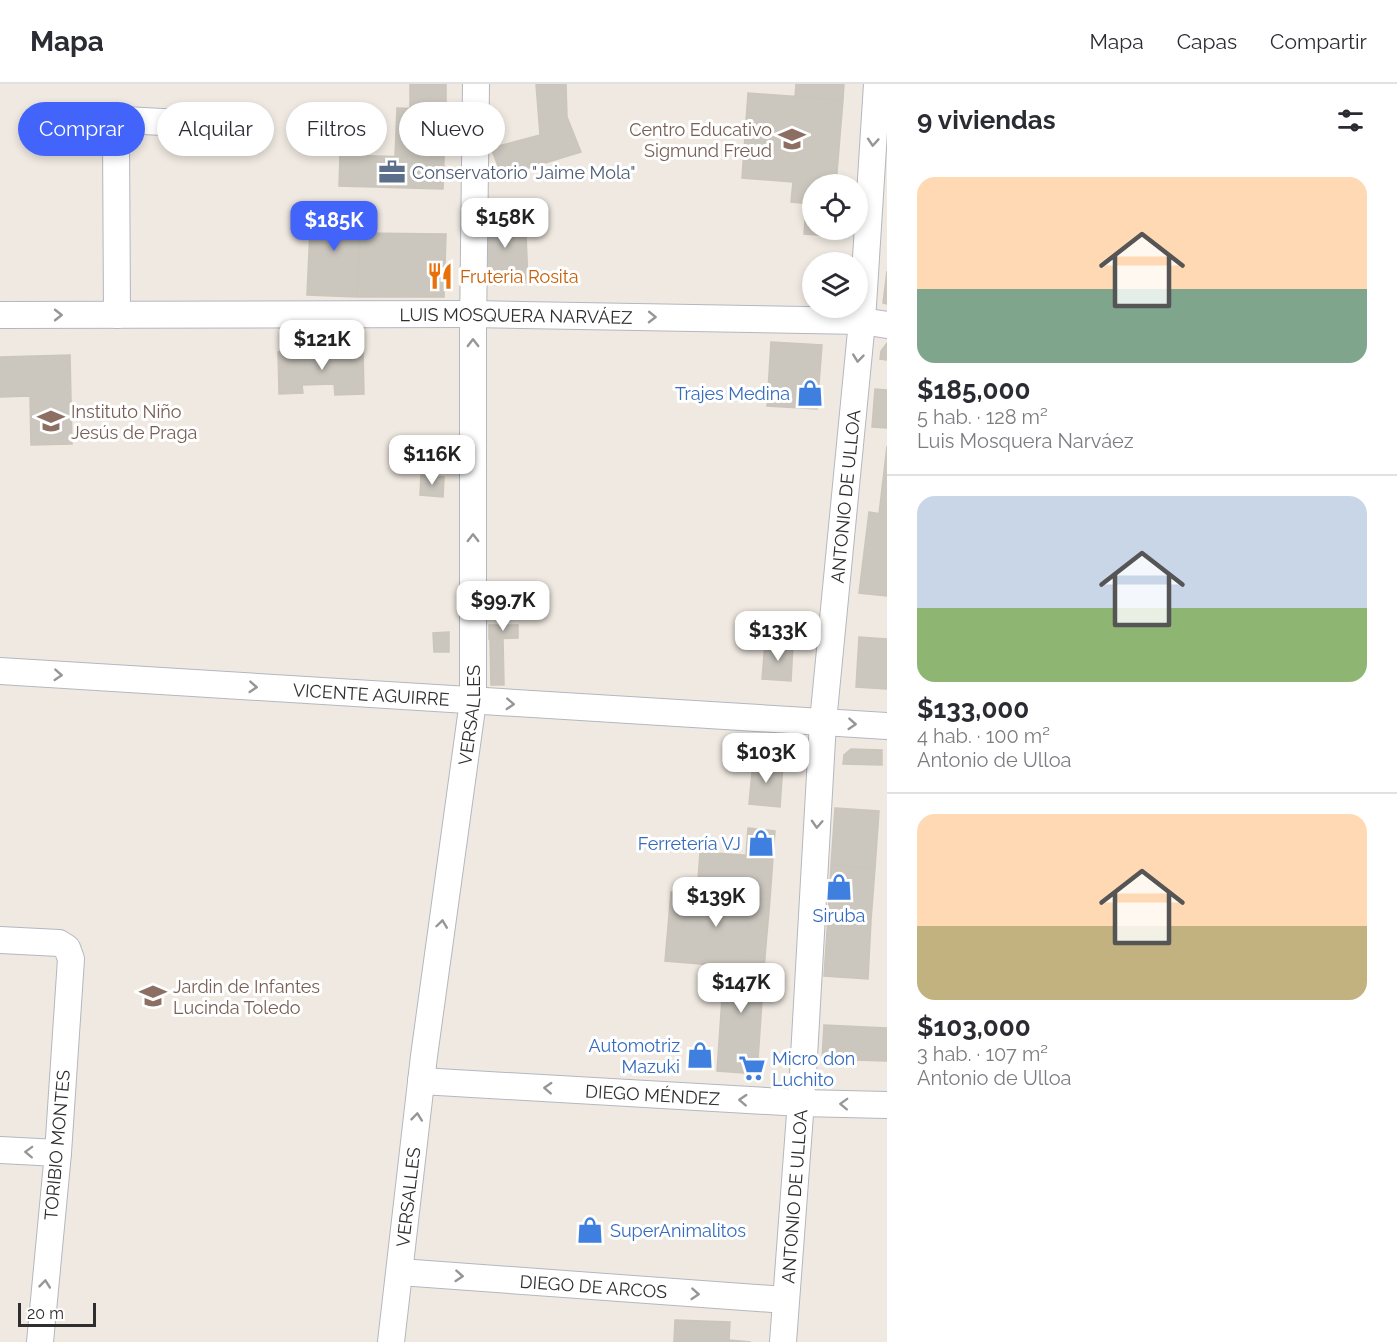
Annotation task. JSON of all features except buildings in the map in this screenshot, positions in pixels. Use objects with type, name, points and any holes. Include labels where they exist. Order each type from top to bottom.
[{"type":"street","name":"VERSALLES","points":[[391,1342],[420,1081],[473,701],[473,314],[476,84]]},
{"type":"street","name":"ANTONIO DE ULLOA","points":[[783,1342],[801,1104],[823,722],[862,321],[877,84]]},
{"type":"street","points":[[117,315],[116,134],[118,126],[125,120],[157,122]]},
{"type":"street","name":"LUIS MOSQUERA NARVÁEZ","points":[[0,315],[473,314],[862,321],[887,325]]},
{"type":"street","name":"VICENTE AGUIRRE","points":[[0,671],[887,726]]},
{"type":"street","name":"TORIBIO MONTES","points":[[0,940],[59,943],[68,948],[71,958],[58,1153],[40,1342]]},
{"type":"street","name":"DIEGO MÉNDEZ","points":[[420,1081],[801,1104],[887,1106]]},
{"type":"street","points":[[0,1150],[58,1153]]},
{"type":"street","name":"DIEGO DE ARCOS","points":[[400,1272],[785,1300]]},
{"type":"place","name":"Centro Educativo Sigmund Freud","points":[[792,139]]},
{"type":"place","name":"Conservatorio \"Jaime Mola\"","points":[[392,172]]},
{"type":"place","name":"Fruteria Rosita","points":[[440,276]]},
{"type":"place","name":"Trajes Medina","points":[[810,393]]},
{"type":"place","name":"Instituto Niño Jesús de Praga","points":[[51,421]]},
{"type":"place","name":"Ferretería VJ","points":[[761,843]]},
{"type":"place","name":"Siruba","points":[[839,887]]},
{"type":"place","name":"Jardin de Infantes Lucinda Toledo","points":[[153,996]]},
{"type":"place","name":"Automotriz Mazuki","points":[[700,1055]]},
{"type":"place","name":"Micro don Luchito","points":[[752,1068]]},
{"type":"place","name":"SuperAnimalitos","points":[[590,1230]]}]
